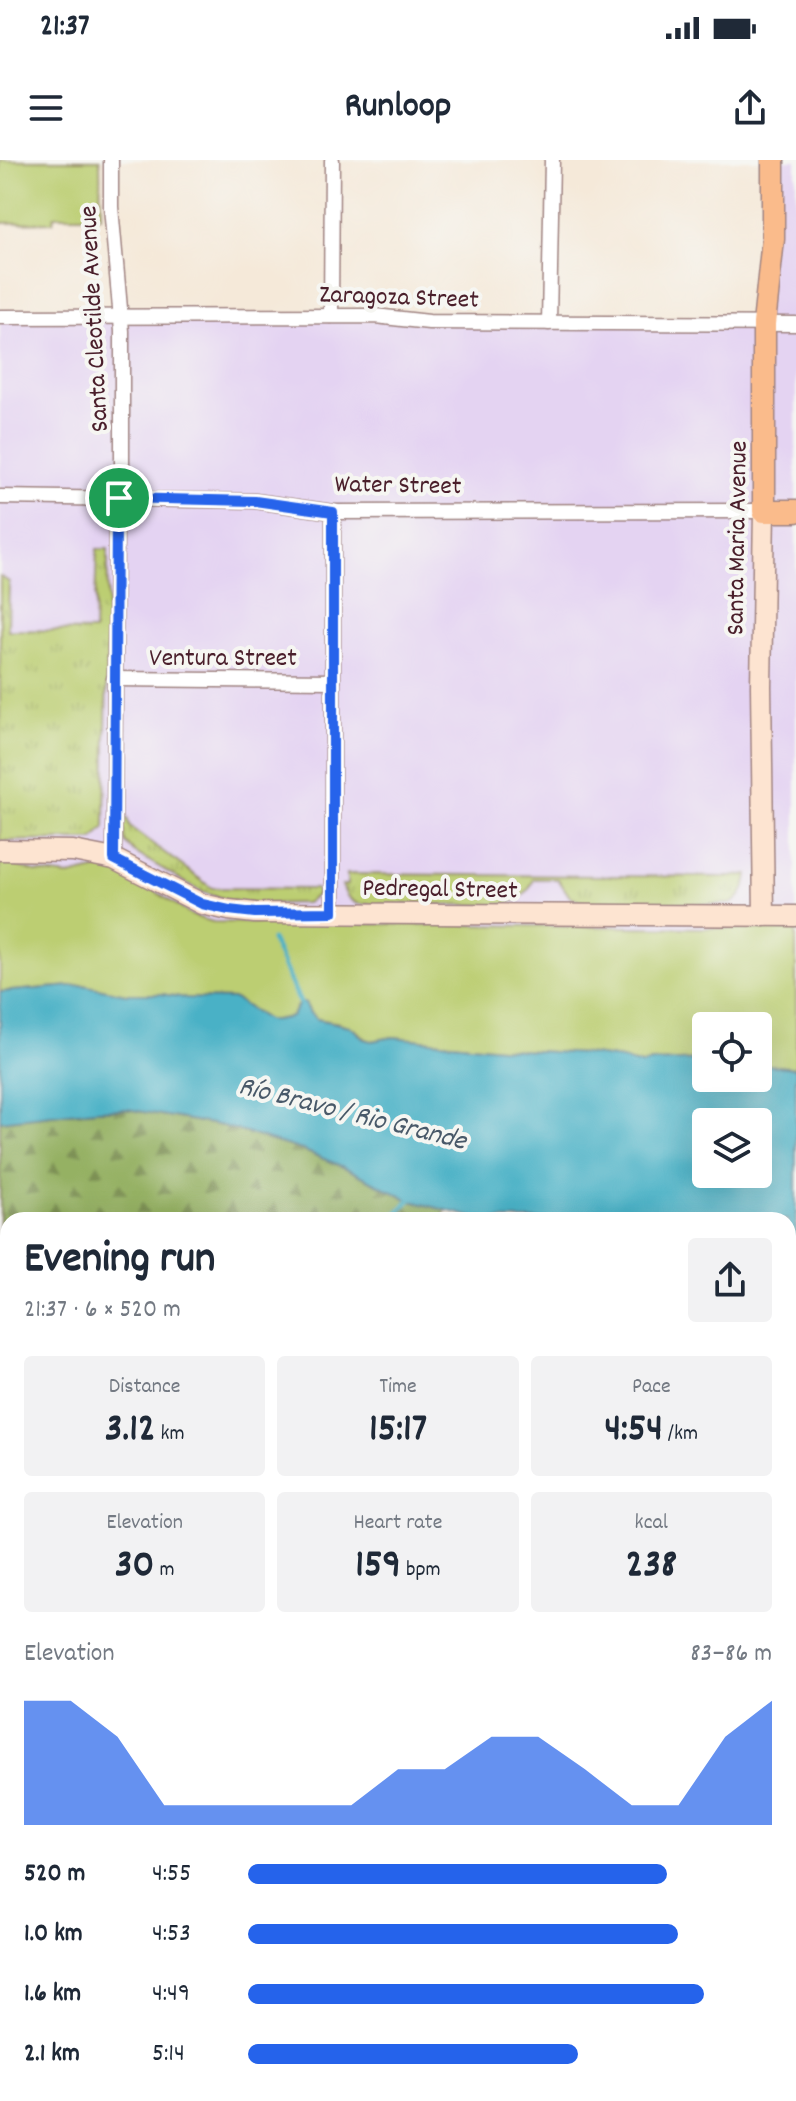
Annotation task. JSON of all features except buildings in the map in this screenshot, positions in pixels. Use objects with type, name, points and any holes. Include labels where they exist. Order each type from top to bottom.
[{"type":"main road","name":"Santa Maria Avenue","points":[[764,916],[761,686],[764,324],[773,239],[773,160]]},
{"type":"main road","name":"Water Street","points":[[764,511],[796,511]]},
{"type":"main road","name":"Pedregal Street","points":[[0,850],[73,851],[114,859],[202,904],[255,913],[796,916]]},
{"type":"street","name":"Santa Cleotilde Avenue","points":[[111,160],[111,207],[121,316],[122,485],[116,510],[114,859]]},
{"type":"street","points":[[331,316],[332,160]]},
{"type":"street","points":[[549,323],[552,160]]},
{"type":"street","name":"Zaragoza Street","points":[[0,317],[375,316],[429,322],[796,324]]},
{"type":"street","name":"Water Street","points":[[0,497],[255,501],[333,512],[764,511]]},
{"type":"street","points":[[333,512],[333,912]]},
{"type":"street","name":"Ventura Street","points":[[114,679],[333,681]]},
{"type":"shaded area","points":[[773,160],[796,160],[796,1068],[772,1065],[772,1012],[692,1012],[692,1061],[652,1062],[393,1037],[83,985],[0,992],[0,317],[764,324]]},
{"type":"green space","points":[[0,160],[100,160],[101,216],[54,216],[53,222],[0,223]]},
{"type":"green space","points":[[97,549],[108,549],[105,828],[93,840],[0,841],[0,576],[9,582],[8,630],[94,631]]},
{"type":"green space","points":[[122,818],[127,818],[130,827],[212,888],[316,889],[317,895],[306,903],[255,904],[202,892],[134,852],[125,842]]},
{"type":"green space","points":[[0,861],[36,872],[69,876],[103,868],[118,872],[140,881],[193,916],[213,922],[796,929],[796,1068],[772,1065],[772,1012],[692,1012],[692,1061],[640,1065],[585,1054],[393,1037],[372,1041],[340,1023],[317,1019],[305,1003],[299,1003],[291,1017],[267,1020],[235,999],[126,994],[83,985],[0,992]]},
{"type":"green space","points":[[347,874],[731,877],[748,874],[743,892],[730,904],[587,904],[570,897],[558,879],[534,879],[522,896],[501,905],[358,904],[343,889],[342,885],[347,885]]},
{"type":"green space","points":[[127,1109],[223,1126],[302,1150],[411,1201],[446,1209],[445,1212],[0,1212],[0,1121]]},
{"type":"water","name":"Río Bravo / Rio Grande","points":[[83,985],[126,994],[235,999],[267,1020],[291,1017],[299,1003],[305,1003],[317,1019],[350,1026],[372,1041],[393,1037],[585,1054],[640,1065],[692,1061],[692,1092],[772,1092],[772,1065],[796,1068],[796,1212],[453,1212],[411,1201],[302,1150],[223,1126],[127,1109],[0,1121],[0,992]]},
{"type":"waterway","points":[[272,940],[300,1003]]},
{"type":"waterway","points":[[398,1212],[415,1195]]},
{"type":"route","points":[[119,498],[255,501],[333,512],[333,912],[255,913],[202,904],[114,859],[114,637],[116,510],[119,498]]}]
